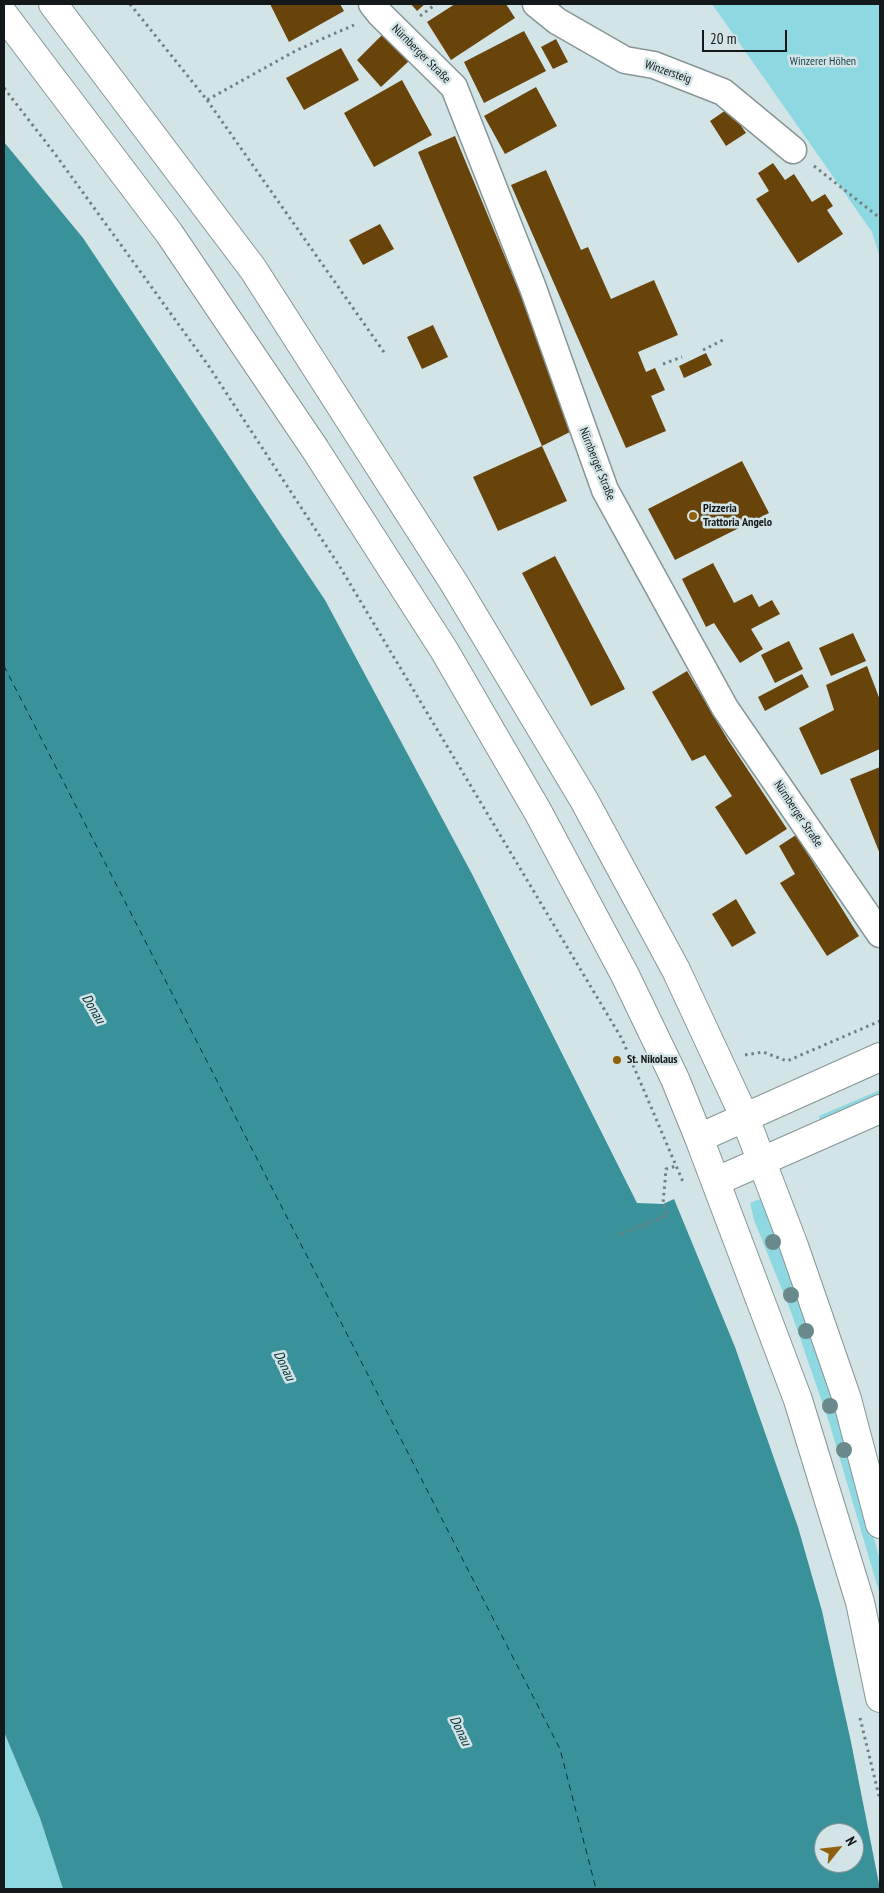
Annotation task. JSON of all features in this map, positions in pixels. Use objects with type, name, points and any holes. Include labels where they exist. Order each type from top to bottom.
[{"type":"main road","points":[[53,4],[253,269],[454,583],[584,800],[676,970],[745,1118],[847,1399],[880,1524]]},
{"type":"main road","points":[[4,15],[169,233],[315,449],[444,650],[552,838],[626,975],[675,1079],[717,1181],[798,1400],[860,1602],[870,1707]]},
{"type":"main road","points":[[699,1138],[880,1057]]},
{"type":"main road","points":[[717,1181],[880,1109]]},
{"type":"street","name":"Winzersteig","points":[[536,4],[557,21],[626,60],[654,65],[723,92],[793,150]]},
{"type":"street","name":"Nürnberger Straße","points":[[376,9],[454,87],[533,288],[605,490],[725,708],[880,934]]},
{"type":"path","points":[[130,4],[207,100],[386,355]]},
{"type":"path","points":[[207,100],[376,9]]},
{"type":"path","points":[[4,88],[55,154],[208,365],[340,567],[622,1039],[684,1184]]},
{"type":"path","points":[[793,150],[880,218]]},
{"type":"path","points":[[703,350],[723,340]]},
{"type":"path","points":[[663,364],[682,357]]},
{"type":"path","points":[[718,1061],[764,1052],[788,1061],[880,1021]]},
{"type":"path","points":[[644,1091],[675,1079]]},
{"type":"path","points":[[621,1234],[668,1215],[663,1204],[666,1169],[676,1166]]},
{"type":"path","points":[[870,1707],[880,1800]]},
{"type":"green space","name":"Winzerer Höhen","points":[[712,4],[880,4],[880,258],[872,232]]},
{"type":"green space","points":[[880,1090],[880,1098],[820,1122],[819,1116]]},
{"type":"green space","points":[[765,1197],[846,1438],[880,1560],[880,1595],[829,1422],[791,1312],[754,1220],[750,1203]]},
{"type":"green space","points":[[4,1732],[40,1818],[63,1889],[4,1889]]},
{"type":"water","name":"Donau","points":[[4,142],[83,238],[325,600],[472,874],[637,1203],[663,1204],[674,1199],[735,1347],[798,1527],[822,1611],[851,1742],[880,1889],[63,1889],[40,1818],[4,1732]]},
{"type":"building","points":[[270,4],[340,4],[344,11],[289,42]]},
{"type":"building","points":[[411,4],[425,4],[417,11]]},
{"type":"building","points":[[455,4],[506,4],[515,18],[451,60],[427,22]]},
{"type":"building","points":[[524,31],[546,71],[484,103],[464,62]]},
{"type":"building","points":[[382,35],[409,61],[381,87],[357,60]]},
{"type":"building","points":[[556,39],[568,62],[553,69],[541,47]]},
{"type":"building","points":[[341,48],[359,80],[304,110],[286,78]]},
{"type":"building","points":[[402,80],[432,135],[374,167],[344,113]]},
{"type":"building","points":[[536,87],[557,126],[505,154],[484,116]]},
{"type":"building","points":[[729,108],[746,133],[726,146],[710,121]]},
{"type":"building","points":[[455,136],[576,429],[542,446],[418,152]]},
{"type":"building","points":[[773,163],[785,180],[794,174],[812,202],[825,194],[833,206],[827,210],[843,234],[798,263],[756,199],[769,191],[758,173]]},
{"type":"building","points":[[546,170],[581,250],[588,247],[611,299],[654,280],[678,335],[638,352],[646,372],[655,368],[665,390],[651,396],[666,431],[626,448],[511,185]]},
{"type":"building","points":[[380,224],[394,249],[363,265],[349,240]]},
{"type":"building","points":[[433,325],[448,357],[422,369],[407,337]]},
{"type":"building","points":[[706,353],[712,365],[684,378],[679,366]]},
{"type":"building","points":[[542,446],[567,501],[498,531],[473,477]]},
{"type":"building","points":[[742,461],[769,513],[675,560],[648,509]]},
{"type":"building","points":[[555,556],[625,689],[591,706],[522,573]]},
{"type":"building","points":[[713,563],[734,603],[752,594],[759,607],[772,600],[780,614],[751,629],[763,649],[740,663],[714,623],[706,627],[682,579]]},
{"type":"building","points":[[853,633],[866,661],[831,676],[819,648]]},
{"type":"building","points":[[789,641],[803,669],[775,683],[761,655]]},
{"type":"building","points":[[867,666],[880,700],[880,749],[821,775],[799,728],[834,710],[826,685]]},
{"type":"building","points":[[687,671],[728,740],[787,829],[746,855],[715,807],[732,796],[705,755],[692,761],[652,692]]},
{"type":"building","points":[[802,674],[809,687],[765,711],[758,697]]},
{"type":"building","points":[[880,767],[880,854],[850,779]]},
{"type":"building","points":[[796,835],[859,936],[827,956],[780,883],[795,874],[779,846]]},
{"type":"building","points":[[736,899],[756,933],[732,947],[712,914]]},
{"type":"ferry route","points":[[4,666],[560,1749],[596,1889]]},
{"type":"place","name":"Pizzeria Trattoria Angelo","points":[[693,516]]},
{"type":"place","name":"St. Nikolaus","points":[[617,1060]]}]
